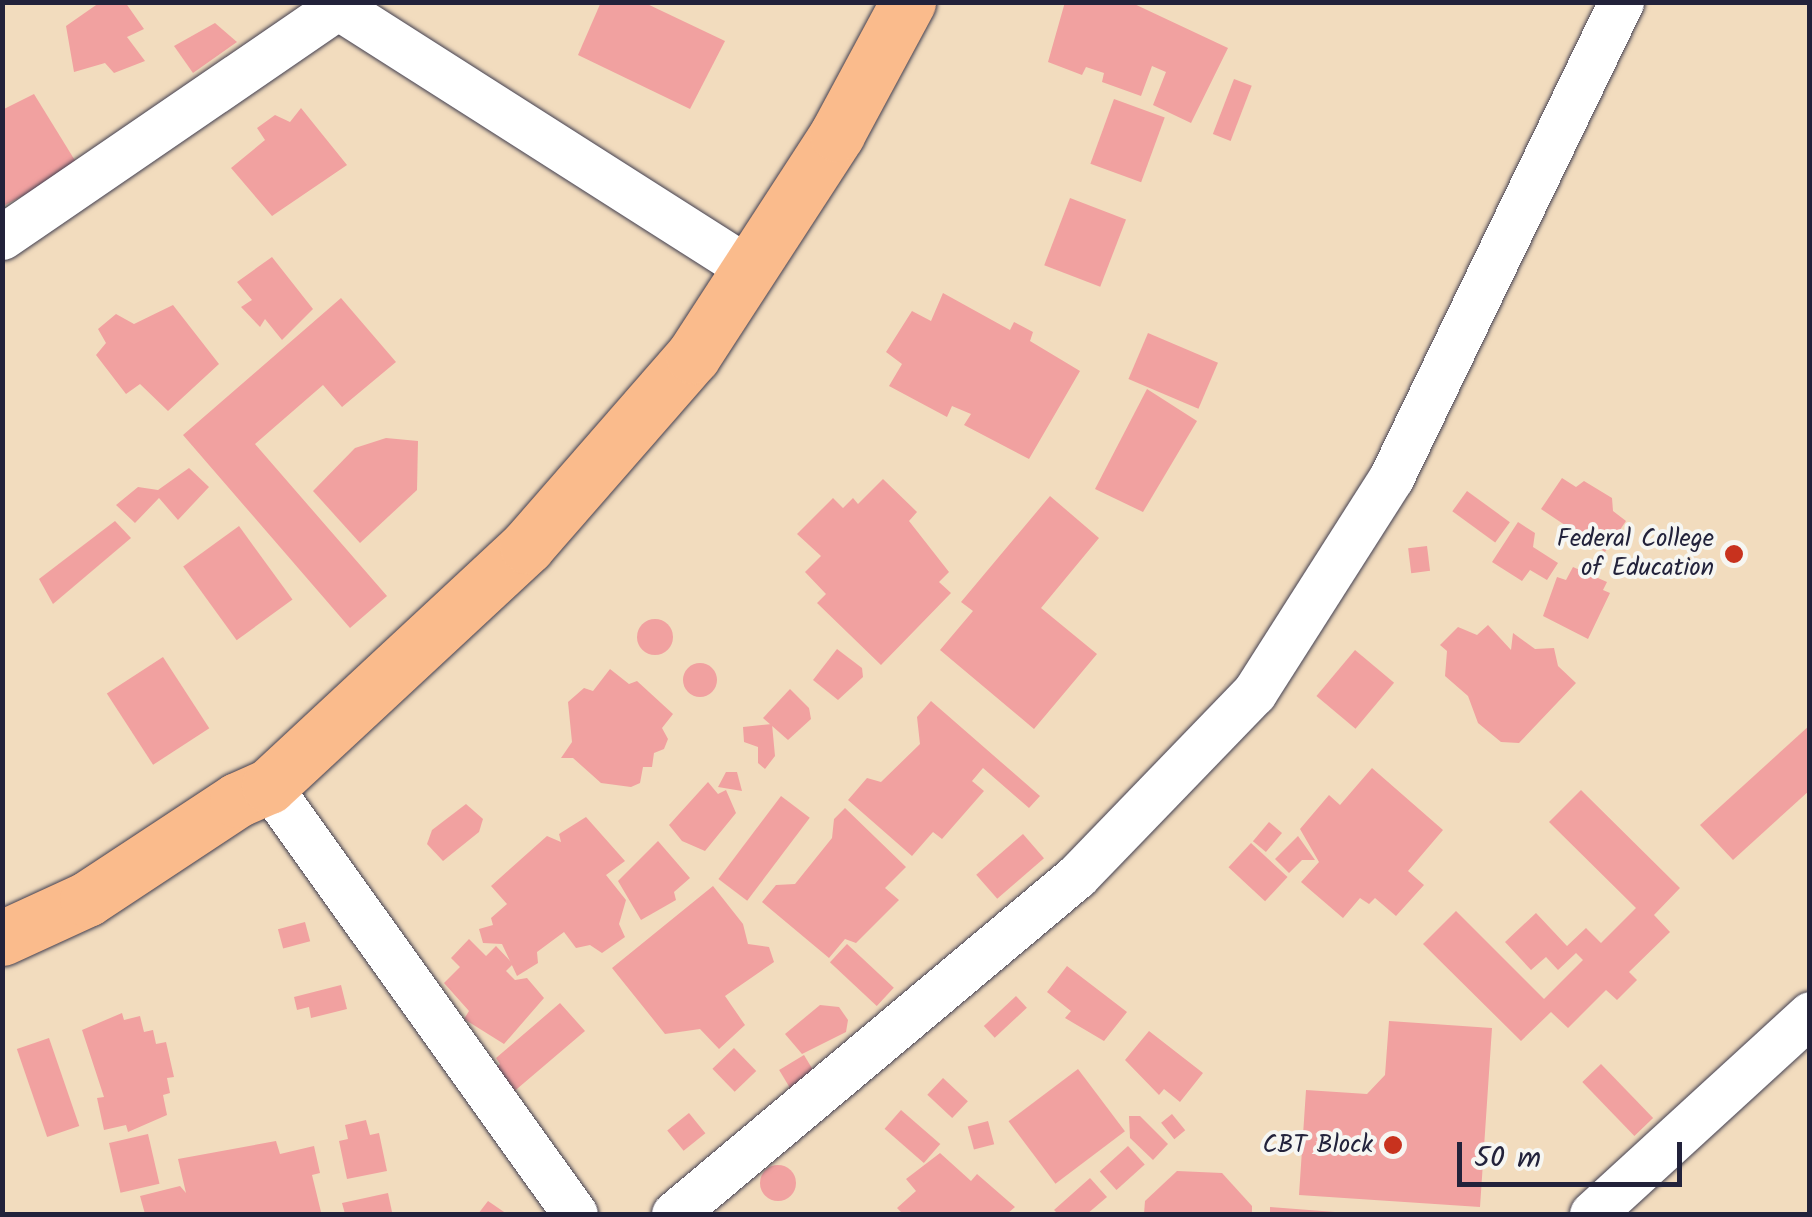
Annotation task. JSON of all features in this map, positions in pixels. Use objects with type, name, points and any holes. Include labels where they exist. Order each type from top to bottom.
[{"type":"main road","points":[[2,938],[87,899],[269,786],[527,546],[656,402],[751,270],[838,134],[908,2]]},
{"type":"street","points":[[674,1214],[1077,876],[1254,694],[1391,478],[1621,2]]},
{"type":"street","points":[[2,237],[334,5],[751,270]]},
{"type":"street","points":[[269,786],[575,1214]]},
{"type":"street","points":[[1592,1214],[1810,1014]]},
{"type":"building","points":[[125,2],[144,29],[127,37],[145,61],[114,73],[105,63],[74,72],[66,26],[99,3]]},
{"type":"building","points":[[601,2],[643,2],[725,41],[690,109],[578,55]]},
{"type":"building","points":[[1065,2],[1130,2],[1228,48],[1191,123],[1153,105],[1166,72],[1152,66],[1141,96],[1102,82],[1104,73],[1086,67],[1082,75],[1048,62]]},
{"type":"building","points":[[215,23],[237,42],[193,73],[174,46]]},
{"type":"building","points":[[1234,79],[1252,86],[1231,141],[1213,134]]},
{"type":"building","points":[[34,94],[79,167],[5,205],[2,110]]},
{"type":"building","points":[[1114,99],[1165,117],[1141,182],[1090,164]]},
{"type":"building","points":[[301,108],[347,165],[272,216],[231,168],[265,140],[257,128],[275,115],[290,122]]},
{"type":"building","points":[[1070,198],[1126,220],[1100,287],[1044,265]]},
{"type":"building","points":[[272,257],[313,309],[282,340],[265,319],[260,327],[241,307],[252,300],[237,282]]},
{"type":"building","points":[[943,293],[1010,330],[1014,322],[1033,332],[1030,341],[1080,371],[1029,459],[964,425],[971,414],[952,406],[947,417],[889,386],[902,364],[886,352],[912,311],[931,321]]},
{"type":"building","points":[[341,298],[396,362],[342,407],[323,385],[255,444],[387,596],[350,628],[183,435]]},
{"type":"building","points":[[173,305],[219,364],[168,411],[140,384],[126,394],[96,355],[106,343],[98,329],[116,314],[134,324]]},
{"type":"building","points":[[1148,333],[1218,363],[1198,409],[1128,379]]},
{"type":"building","points":[[1147,389],[1197,421],[1143,512],[1095,489]]},
{"type":"building","points":[[386,438],[418,441],[417,490],[360,543],[313,491],[355,448]]},
{"type":"building","points":[[189,468],[209,487],[178,520],[159,498],[135,523],[116,505],[138,487],[158,490]]},
{"type":"building","points":[[1562,478],[1576,487],[1584,481],[1612,498],[1613,511],[1626,521],[1605,552],[1541,509]]},
{"type":"building","points":[[883,479],[917,512],[909,521],[949,572],[939,582],[951,593],[881,665],[817,603],[826,594],[805,572],[821,556],[797,534],[833,498],[843,508],[853,498],[858,504]]},
{"type":"building","points":[[1467,491],[1510,522],[1495,542],[1452,511]]},
{"type":"building","points":[[1050,496],[1099,538],[1041,608],[1097,654],[1034,729],[940,650],[973,611],[961,602]]},
{"type":"building","points":[[115,521],[131,538],[53,604],[39,579]]},
{"type":"building","points":[[1518,522],[1535,533],[1533,547],[1558,563],[1547,580],[1530,570],[1522,581],[1492,562]]},
{"type":"building","points":[[239,526],[292,600],[237,640],[183,567]]},
{"type":"building","points":[[1427,546],[1430,571],[1411,573],[1408,548]]},
{"type":"building","points":[[1573,567],[1607,582],[1603,590],[1610,593],[1588,639],[1543,616],[1557,577],[1566,580]]},
{"type":"building","points":[[655,619],[668,624],[673,637],[668,650],[655,655],[642,650],[637,637],[642,624]]},
{"type":"building","points":[[1488,625],[1511,650],[1513,633],[1535,649],[1554,648],[1558,666],[1576,683],[1519,743],[1501,742],[1478,723],[1468,696],[1445,676],[1447,651],[1440,645],[1458,627],[1477,635]]},
{"type":"building","points":[[837,649],[862,668],[863,677],[838,700],[813,680]]},
{"type":"building","points":[[1355,650],[1394,683],[1356,729],[1316,696]]},
{"type":"building","points":[[163,657],[209,728],[153,765],[107,693]]},
{"type":"building","points":[[700,663],[712,668],[717,680],[712,692],[700,697],[688,692],[683,680],[688,668]]},
{"type":"building","points":[[610,669],[629,684],[637,681],[673,714],[662,728],[668,739],[664,749],[654,753],[652,767],[643,767],[640,783],[631,787],[601,783],[573,758],[561,758],[572,742],[568,702],[584,688],[593,691]]},
{"type":"building","points":[[790,689],[809,708],[811,719],[788,740],[763,718]]},
{"type":"building","points":[[931,701],[1040,796],[1029,808],[983,768],[972,781],[984,791],[942,839],[933,832],[912,856],[848,800],[867,778],[881,782],[920,744],[917,717]]},
{"type":"building","points":[[772,724],[775,756],[765,769],[758,763],[758,747],[744,742],[743,727]]},
{"type":"building","points":[[1810,725],[1810,790],[1733,860],[1700,825]]},
{"type":"building","points":[[1372,768],[1443,830],[1408,871],[1424,885],[1396,916],[1375,898],[1369,904],[1360,898],[1343,918],[1301,882],[1319,862],[1300,829],[1329,795],[1340,805]]},
{"type":"building","points":[[726,772],[737,772],[742,791],[718,787]]},
{"type":"building","points":[[708,782],[718,794],[726,790],[736,813],[705,851],[682,841],[669,825]]},
{"type":"building","points":[[1581,790],[1680,888],[1654,915],[1670,932],[1629,972],[1637,980],[1617,1000],[1606,990],[1568,1028],[1551,1012],[1521,1041],[1423,944],[1456,911],[1544,999],[1583,960],[1576,953],[1558,970],[1546,957],[1531,970],[1505,942],[1536,913],[1567,946],[1586,928],[1601,943],[1636,908],[1549,822]]},
{"type":"building","points":[[781,796],[810,818],[747,901],[718,879]]},
{"type":"building","points":[[466,804],[483,819],[479,832],[443,861],[427,844],[432,830]]},
{"type":"building","points":[[845,808],[906,867],[885,888],[899,900],[856,943],[845,939],[829,958],[762,902],[776,885],[795,884],[832,838],[834,819]]},
{"type":"building","points":[[586,817],[625,861],[606,875],[626,900],[619,924],[625,937],[602,953],[590,945],[576,948],[564,932],[537,952],[538,963],[517,976],[502,944],[483,943],[479,929],[493,925],[491,918],[507,904],[491,886],[547,836],[561,842],[559,834]]},
{"type":"building","points":[[1269,822],[1282,833],[1266,852],[1253,841]]},
{"type":"building","points":[[1023,834],[1044,858],[997,899],[976,875]]},
{"type":"building","points":[[1298,836],[1315,860],[1302,860],[1289,873],[1275,859]]},
{"type":"building","points":[[658,841],[690,878],[674,892],[676,900],[641,920],[618,881]]},
{"type":"building","points":[[1251,843],[1288,877],[1265,901],[1228,867]]},
{"type":"building","points":[[713,886],[743,924],[748,944],[769,947],[774,962],[725,996],[745,1025],[719,1049],[700,1029],[665,1034],[612,968]]},
{"type":"building","points":[[305,922],[310,941],[283,949],[278,929]]},
{"type":"building","points":[[469,939],[486,956],[496,946],[513,964],[506,971],[515,980],[527,978],[544,998],[504,1044],[464,1019],[469,1011],[444,983],[460,967],[451,958]]},
{"type":"building","points":[[847,944],[894,988],[877,1006],[830,962]]},
{"type":"building","points":[[1067,966],[1127,1012],[1104,1041],[1065,1018],[1071,1011],[1047,992]]},
{"type":"building","points":[[341,985],[347,1009],[311,1018],[309,1007],[297,1010],[294,997]]},
{"type":"building","points":[[1016,996],[1027,1008],[995,1038],[984,1026]]},
{"type":"building","points":[[560,1003],[585,1031],[511,1094],[492,1071],[500,1064],[496,1058]]},
{"type":"building","points":[[820,1005],[839,1007],[848,1020],[846,1032],[802,1054],[785,1034]]},
{"type":"building","points":[[122,1013],[124,1020],[140,1016],[144,1032],[153,1030],[156,1044],[166,1042],[174,1077],[167,1078],[170,1093],[163,1095],[167,1115],[128,1132],[126,1125],[104,1130],[97,1098],[104,1097],[82,1030]]},
{"type":"building","name":"CBT Block","points":[[1389,1021],[1492,1028],[1480,1207],[1299,1195],[1306,1090],[1367,1094],[1385,1075]]},
{"type":"building","points":[[1149,1031],[1203,1073],[1180,1102],[1164,1089],[1159,1095],[1125,1060]]},
{"type":"building","points":[[49,1038],[79,1126],[47,1137],[17,1049]]},
{"type":"building","points":[[734,1048],[756,1071],[735,1092],[712,1069]]},
{"type":"building","points":[[804,1055],[815,1073],[790,1088],[779,1070]]},
{"type":"building","points":[[1601,1064],[1653,1118],[1634,1136],[1582,1082]]},
{"type":"building","points":[[1078,1069],[1125,1131],[1055,1184],[1009,1121]]},
{"type":"building","points":[[943,1078],[968,1101],[952,1118],[927,1095]]},
{"type":"building","points":[[901,1110],[940,1144],[924,1163],[885,1129]]},
{"type":"building","points":[[689,1113],[705,1133],[684,1151],[667,1131]]},
{"type":"building","points":[[1172,1114],[1185,1130],[1174,1139],[1161,1123]]},
{"type":"building","points":[[1129,1116],[1140,1116],[1168,1144],[1153,1160],[1130,1138]]},
{"type":"building","points":[[366,1120],[370,1135],[379,1133],[387,1171],[347,1179],[339,1141],[348,1139],[345,1125]]},
{"type":"building","points":[[988,1121],[994,1144],[974,1150],[968,1126]]},
{"type":"building","points":[[148,1134],[159,1184],[120,1193],[109,1143]]},
{"type":"building","points":[[276,1141],[280,1154],[314,1146],[320,1173],[312,1175],[321,1212],[145,1214],[140,1196],[180,1186],[186,1193],[178,1159]]},
{"type":"building","points":[[1128,1146],[1145,1165],[1116,1190],[1100,1171]]},
{"type":"building","points":[[940,1153],[971,1181],[977,1174],[1015,1207],[1007,1214],[903,1214],[897,1208],[916,1191],[906,1179]]},
{"type":"building","points":[[778,1165],[791,1170],[796,1183],[791,1196],[778,1201],[765,1196],[760,1183],[765,1170]]},
{"type":"building","points":[[1177,1171],[1222,1173],[1252,1206],[1252,1214],[1144,1214],[1145,1201]]},
{"type":"building","points":[[1090,1178],[1107,1197],[1087,1214],[1058,1214],[1054,1210]]},
{"type":"building","points":[[388,1193],[392,1212],[345,1214],[342,1203]]},
{"type":"building","points":[[488,1201],[507,1214],[478,1214]]},
{"type":"building","points":[[1270,1207],[1335,1212],[1335,1214],[1270,1214]]},
{"type":"place","name":"Federal College of Education","points":[[1734,554]]},
{"type":"place","name":"CBT Block","points":[[1393,1145]]}]
